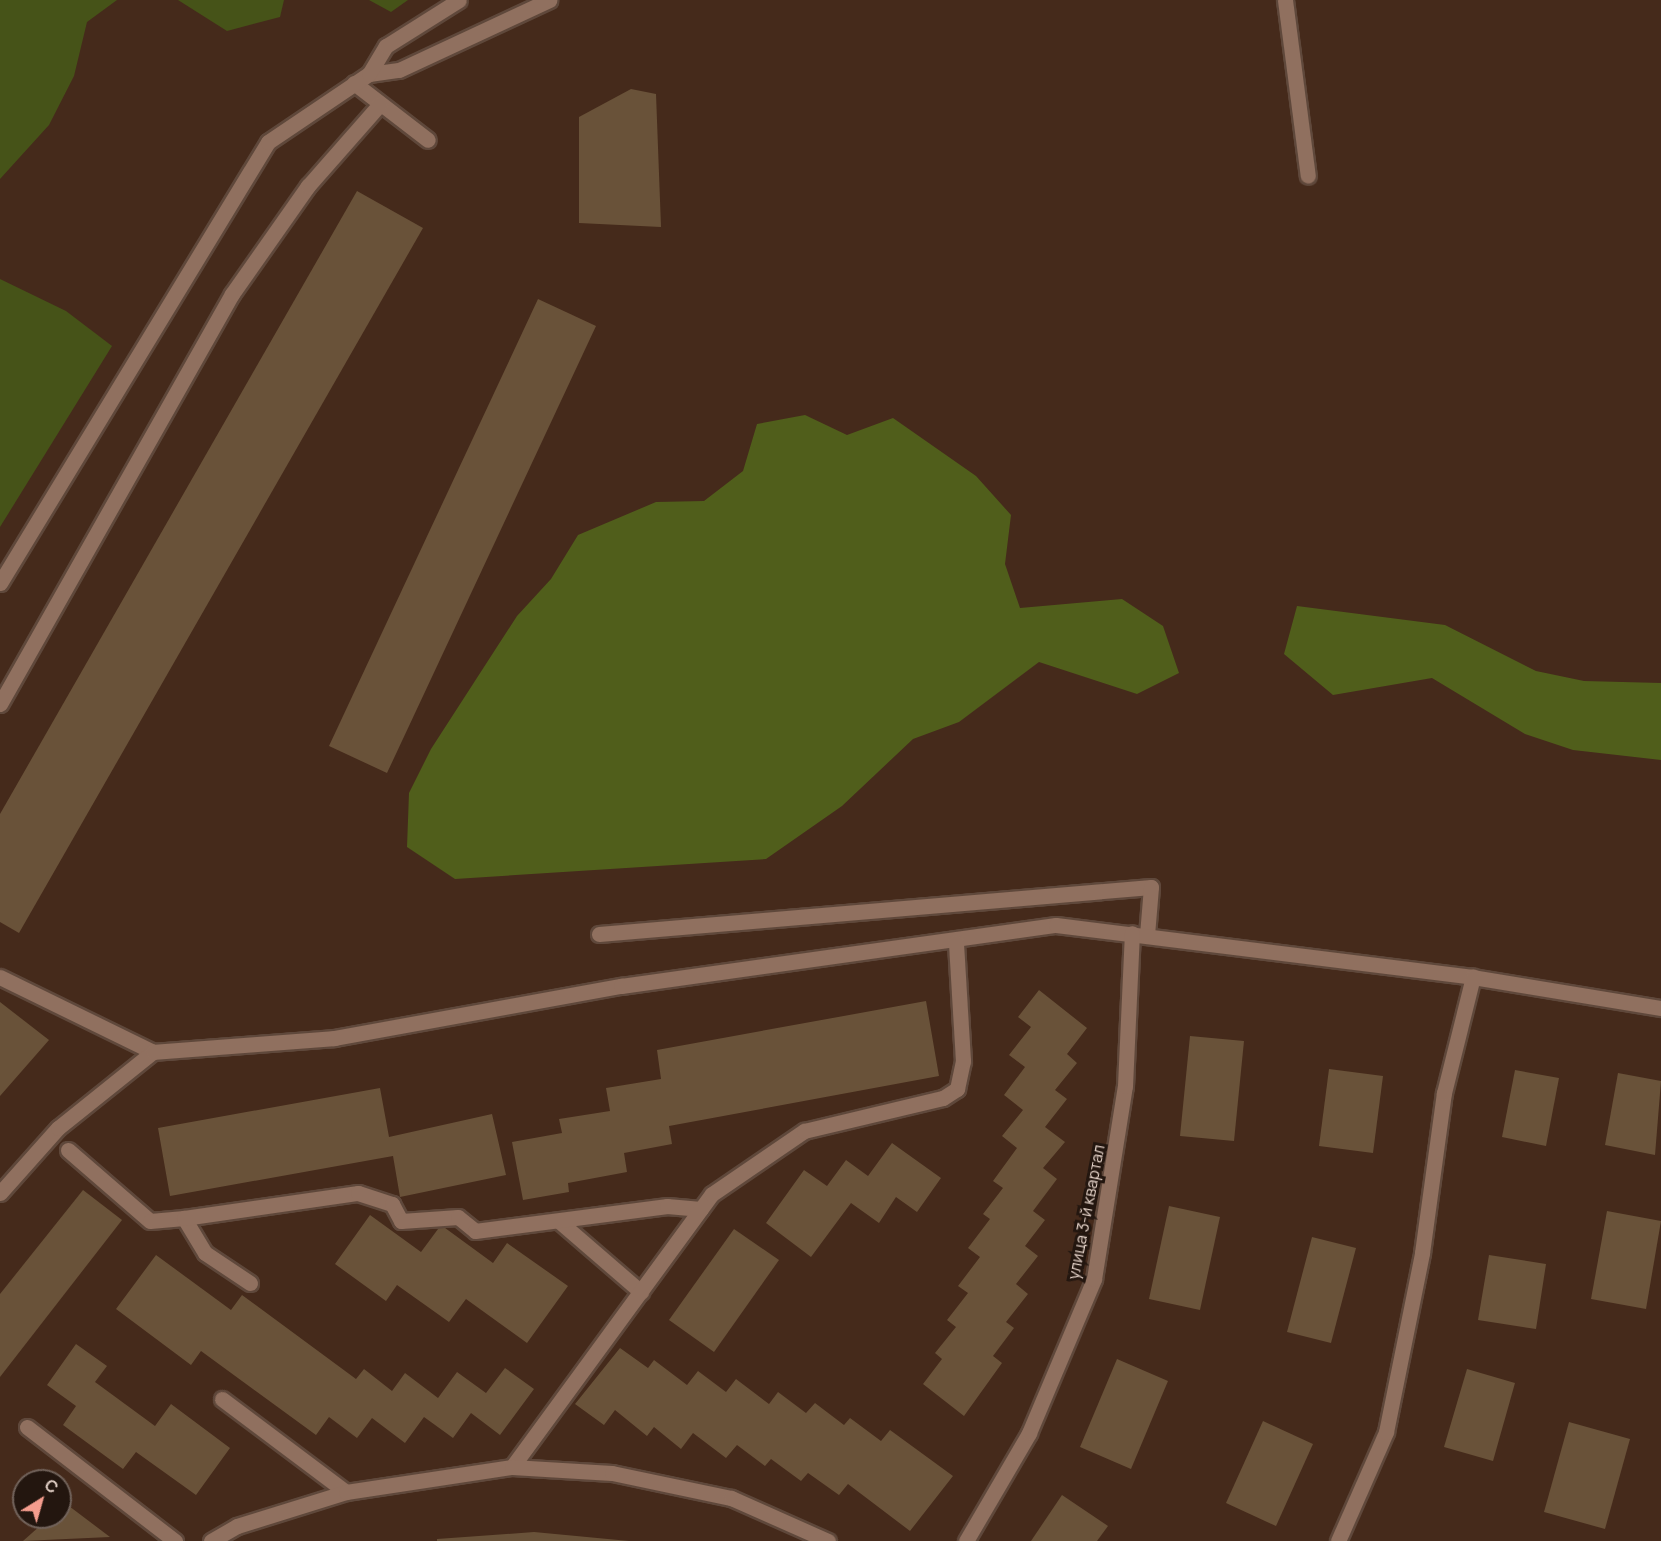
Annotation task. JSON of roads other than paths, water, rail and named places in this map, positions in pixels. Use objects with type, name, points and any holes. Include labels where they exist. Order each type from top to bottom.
[{"type":"street","points":[[0,583],[268,142],[369,74],[386,46],[459,0]]},
{"type":"street","points":[[369,74],[399,70],[549,0]]},
{"type":"street","points":[[1285,0],[1308,177]]},
{"type":"street","points":[[354,84],[428,140]]},
{"type":"street","points":[[0,704],[232,294],[308,186],[380,104]]},
{"type":"street","name":"улица 3-й квартал","points":[[599,934],[1151,887],[1139,934],[1125,1086],[1094,1279],[1029,1433],[966,1541]]},
{"type":"street","points":[[0,977],[153,1052],[334,1038],[621,986],[956,942],[1056,925],[1473,977],[1661,1008]]},
{"type":"street","points":[[512,1467],[712,1194],[804,1131],[943,1098],[957,1089],[963,1061],[956,942]]},
{"type":"street","points":[[1338,1541],[1386,1432],[1422,1253],[1444,1093],[1473,977]]},
{"type":"street","points":[[0,1193],[58,1128],[153,1052]]},
{"type":"street","points":[[68,1150],[150,1221],[358,1193],[392,1204],[401,1221],[458,1217],[475,1231],[560,1222],[667,1206],[701,1209]]},
{"type":"street","points":[[184,1218],[205,1253],[250,1284]]},
{"type":"street","points":[[560,1222],[641,1292]]},
{"type":"street","points":[[222,1399],[346,1492]]},
{"type":"street","points":[[27,1427],[175,1541]]},
{"type":"street","points":[[211,1541],[237,1526],[346,1492],[512,1467],[612,1473],[731,1498],[828,1541]]}]
